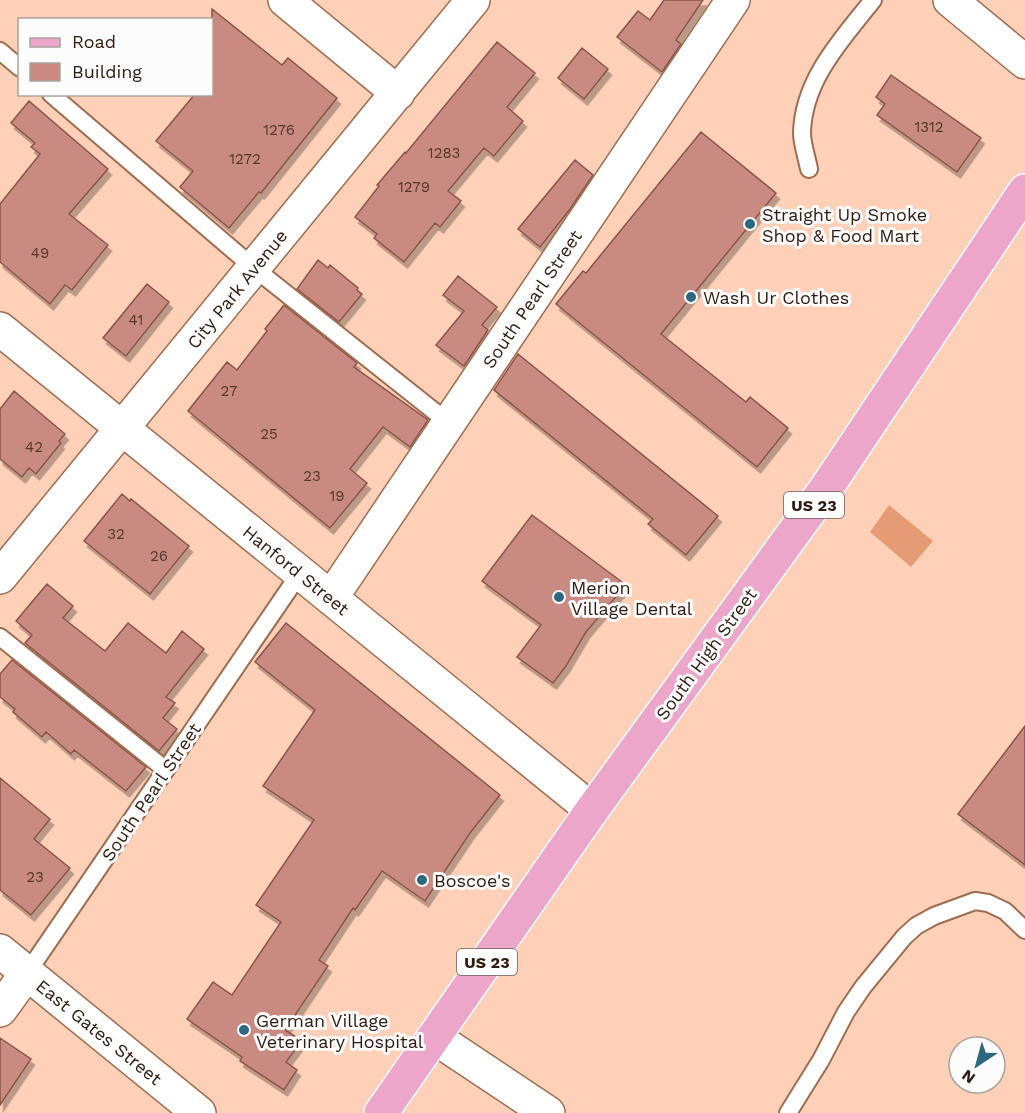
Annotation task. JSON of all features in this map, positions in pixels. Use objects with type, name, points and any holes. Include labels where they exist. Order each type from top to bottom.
[{"type":"main road","name":"South High Street","points":[[381,1113],[592,810],[820,496],[1025,191]]},
{"type":"street","points":[[285,0],[398,93]]},
{"type":"street","name":"City Park Avenue","points":[[0,578],[473,0]]},
{"type":"street","name":"South Pearl Street","points":[[331,598],[733,0]]},
{"type":"street","points":[[950,0],[1025,62]]},
{"type":"street","name":"Hanford Street","points":[[0,329],[592,810]]},
{"type":"street","name":"East Gates Street","points":[[0,951],[199,1113]]},
{"type":"street","name":"South Pearl Street","points":[[0,1010],[27,973]]},
{"type":"street","points":[[434,1037],[548,1113]]},
{"type":"lane","points":[[809,169],[802,133],[809,95],[826,60],[873,0]]},
{"type":"lane","points":[[0,51],[18,66]]},
{"type":"lane","points":[[53,96],[254,268],[449,423]]},
{"type":"lane","name":"South Pearl Street","points":[[27,973],[300,573]]},
{"type":"lane","points":[[0,637],[166,770]]},
{"type":"lane","points":[[788,1113],[817,1068],[846,1012],[863,987],[904,937],[916,926],[934,916],[975,901],[988,903],[1005,911],[1025,930]]},
{"type":"shaded area","points":[[889,505],[933,541],[911,567],[870,532]]},
{"type":"building","points":[[664,0],[703,0],[676,40],[681,44],[662,72],[617,37],[638,11],[650,20]]},
{"type":"building","points":[[212,9],[282,65],[288,58],[337,98],[261,193],[259,192],[229,228],[180,187],[193,171],[156,141],[193,96],[213,96]]},
{"type":"building","points":[[497,42],[535,73],[507,107],[523,121],[494,156],[484,148],[448,191],[461,201],[440,227],[435,223],[404,262],[374,238],[377,234],[355,217],[379,186],[377,185]]},
{"type":"building","points":[[582,48],[608,69],[584,99],[558,78]]},
{"type":"building","points":[[891,75],[981,138],[957,172],[877,115],[885,104],[876,97]]},
{"type":"building","points":[[29,101],[108,169],[69,214],[108,245],[72,290],[65,285],[50,304],[0,262],[0,204],[40,154],[31,147],[35,143],[11,123]]},
{"type":"building","points":[[701,132],[776,193],[661,334],[746,402],[750,397],[788,428],[757,467],[556,304],[583,271],[586,273]]},
{"type":"building","points":[[575,160],[593,175],[540,247],[518,229]]},
{"type":"building","points":[[318,260],[328,268],[330,265],[362,294],[339,322],[297,289]]},
{"type":"building","points":[[458,276],[497,307],[482,325],[488,330],[464,366],[436,345],[464,311],[443,295]]},
{"type":"building","points":[[147,284],[169,302],[126,356],[103,338]]},
{"type":"building","points":[[284,305],[357,363],[354,367],[428,420],[410,447],[383,427],[350,469],[367,483],[330,528],[188,411],[227,362],[237,370]]},
{"type":"building","points":[[518,354],[718,516],[686,555],[648,524],[653,519],[494,390]]},
{"type":"building","points":[[14,391],[65,434],[59,441],[61,443],[36,474],[29,468],[22,477],[0,459],[0,409]]},
{"type":"building","points":[[122,494],[189,546],[150,594],[84,541]]},
{"type":"building","name":"Merion Village Dental","points":[[532,515],[626,585],[586,632],[553,683],[517,657],[541,625],[482,581]]},
{"type":"building","points":[[47,584],[73,606],[63,618],[105,651],[128,623],[166,653],[182,631],[204,649],[166,697],[175,703],[163,718],[177,729],[159,751],[25,643],[32,635],[16,621]]},
{"type":"building","points":[[286,623],[500,795],[470,833],[425,901],[382,871],[355,910],[353,908],[319,960],[328,966],[285,1030],[302,1041],[286,1062],[297,1070],[284,1090],[240,1061],[242,1057],[187,1019],[213,982],[232,995],[281,922],[256,905],[314,820],[263,786],[315,710],[255,662]]},
{"type":"building","points":[[12,660],[146,767],[126,791],[74,750],[71,754],[46,732],[42,737],[13,712],[15,709],[0,697],[0,674]]},
{"type":"building","points":[[1025,726],[1025,865],[958,814]]},
{"type":"building","points":[[0,778],[50,819],[34,839],[70,868],[31,915],[0,890]]},
{"type":"building","points":[[0,1038],[31,1059],[0,1105]]},
{"type":"place","name":"Straight Up Smoke Shop & Food Mart","points":[[750,224]]},
{"type":"place","name":"Wash Ur Clothes","points":[[691,297]]},
{"type":"place","name":"Merion Village Dental","points":[[559,597]]},
{"type":"place","name":"Boscoe's","points":[[422,880]]},
{"type":"place","name":"German Village Veterinary Hospital","points":[[244,1030]]}]
